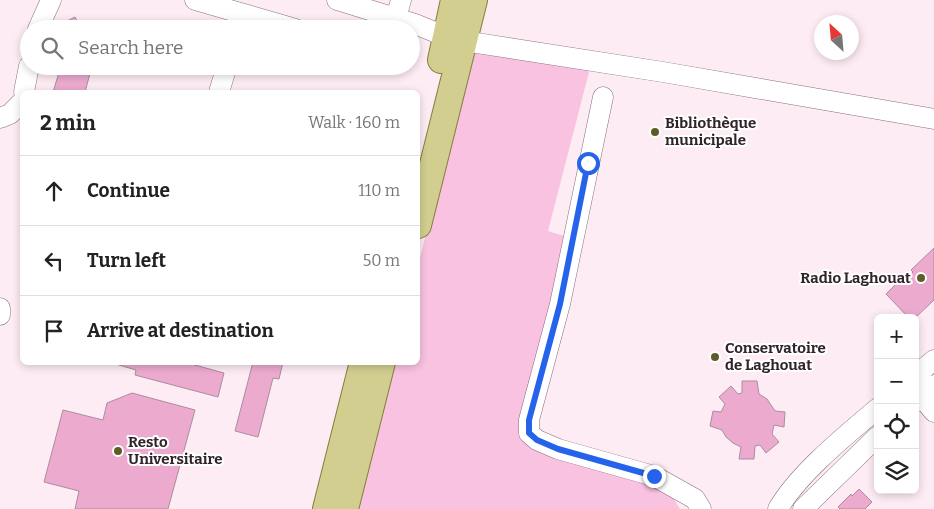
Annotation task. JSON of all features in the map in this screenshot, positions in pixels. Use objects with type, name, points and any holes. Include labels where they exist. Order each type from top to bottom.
[{"type":"main road","points":[[420,215],[456,39],[454,0]]},
{"type":"main road","points":[[420,146],[456,39],[474,0]]},
{"type":"main road","points":[[326,509],[362,365]]},
{"type":"main road","points":[[345,509],[381,365]]},
{"type":"street","points":[[42,20],[52,0]]},
{"type":"street","points":[[194,0],[238,20]]},
{"type":"street","points":[[337,0],[399,9],[420,20]]},
{"type":"street","points":[[420,20],[456,39],[663,72],[934,119]]},
{"type":"street","points":[[24,90],[27,75]]},
{"type":"street","points":[[220,90],[224,75]]},
{"type":"street","points":[[603,97],[560,304],[529,420],[529,433],[537,440],[558,449],[654,476],[695,499],[701,509]]},
{"type":"street","points":[[0,118],[10,114],[20,104]]},
{"type":"street","points":[[0,308],[0,314]]},
{"type":"street","points":[[919,373],[934,360]]},
{"type":"street","points":[[778,509],[803,476],[874,412]]},
{"type":"street","points":[[803,509],[874,440]]},
{"type":"shaded area","points":[[473,52],[590,68],[548,231],[567,237],[518,435],[530,448],[666,486],[680,509],[354,509],[391,365],[420,365],[420,257]]},
{"type":"building","points":[[58,75],[90,75],[86,90],[54,90]]},
{"type":"building","name":"Radio Laghouat","points":[[934,248],[934,300],[919,314],[905,314],[886,294],[897,283],[900,285],[913,272],[911,270]]},
{"type":"building","points":[[119,365],[195,365],[224,373],[218,397],[135,375],[136,370]]},
{"type":"building","points":[[252,365],[282,365],[279,379],[273,378],[258,437],[235,431]]},
{"type":"building","points":[[742,381],[757,381],[759,394],[767,399],[775,411],[785,412],[784,427],[774,425],[772,434],[779,442],[766,453],[760,445],[755,446],[754,459],[739,459],[741,447],[726,437],[722,430],[710,426],[713,411],[721,412],[725,404],[719,397],[731,386],[738,394],[742,393]]},
{"type":"building","name":"Resto Universitaire","points":[[132,393],[195,410],[168,509],[75,509],[79,491],[44,482],[63,410],[103,420],[107,403]]},
{"type":"building","points":[[859,489],[872,502],[865,509],[840,509],[838,507],[851,494],[852,496]]},
{"type":"place","name":"Bibliothèque municipale","points":[[655,132]]},
{"type":"place","name":"Radio Laghouat","points":[[921,278]]},
{"type":"place","name":"Conservatoire de Laghouat","points":[[715,357]]},
{"type":"place","name":"Resto Universitaire","points":[[118,451]]},
{"type":"route","points":[[588,163],[560,304],[529,420],[529,433],[537,440],[558,449],[654,476]]}]
